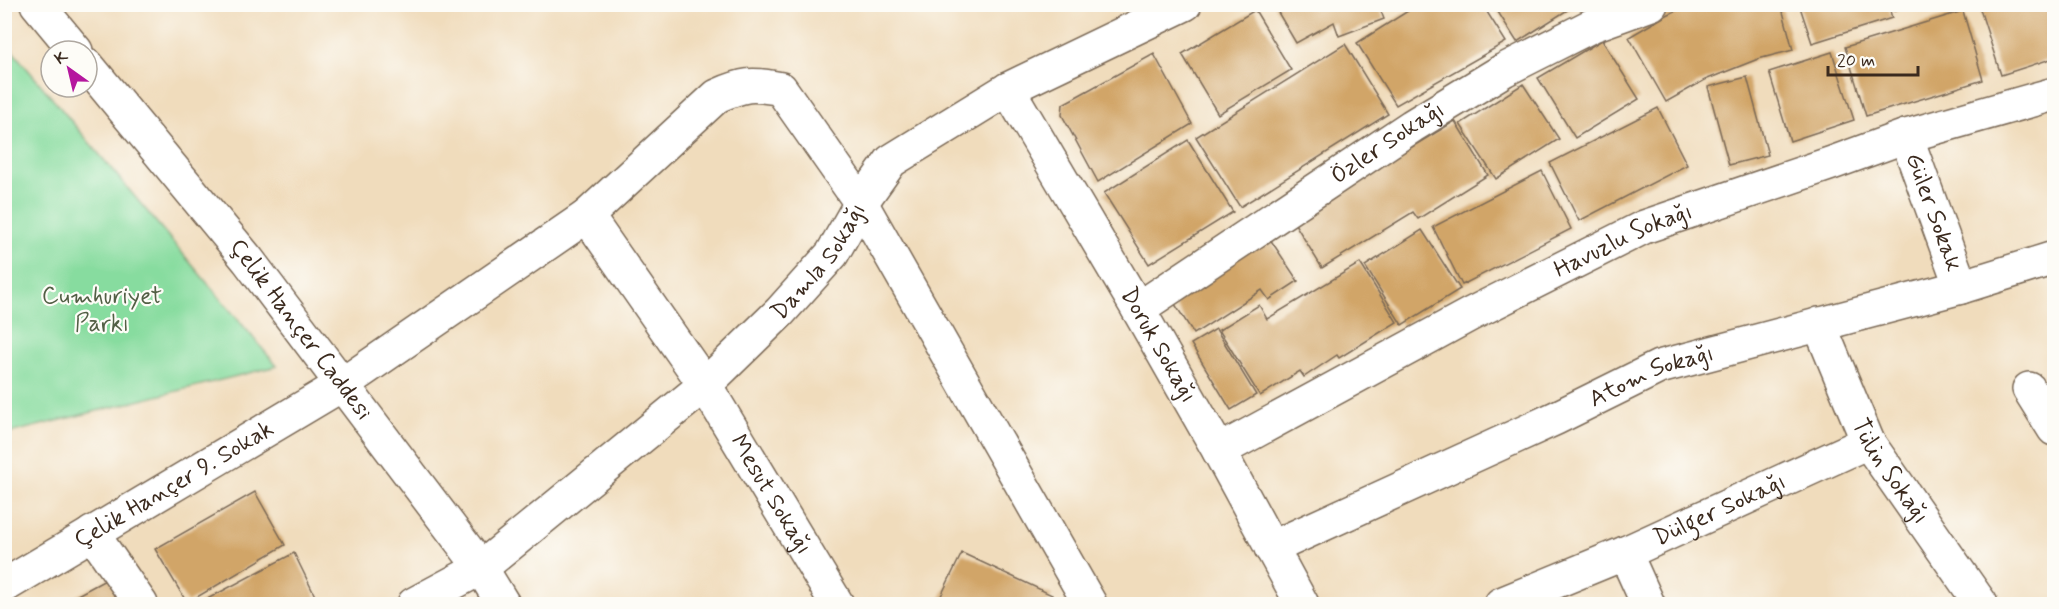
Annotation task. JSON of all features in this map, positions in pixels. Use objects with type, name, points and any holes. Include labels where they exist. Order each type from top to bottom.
[{"type":"street","points":[[37,4],[66,39]]},
{"type":"street","name":"Damla Sokağı","points":[[414,604],[481,568],[705,385],[780,312],[832,254],[861,203],[891,161],[1008,89],[1185,4]]},
{"type":"street","name":"Özler Sokağı","points":[[1138,309],[1412,126],[1504,70],[1593,25],[1651,4]]},
{"type":"street","name":"Çelik Hançer Caddesi","points":[[99,80],[248,260],[481,568],[503,604]]},
{"type":"street","name":"Çelik Hançer 9. Sokak","points":[[4,586],[343,384],[587,216],[717,96],[738,86],[757,84],[781,89],[861,203],[1090,604]]},
{"type":"street","name":"Doruk Sokağı","points":[[1008,89],[1138,309],[1302,604]]},
{"type":"street","name":"Havuzlu Sokağı","points":[[1219,451],[1471,314],[1644,227],[1832,164],[1906,136],[2055,94]]},
{"type":"street","name":"Güler Sokak","points":[[1906,136],[1960,287]]},
{"type":"street","name":"Mesut Sokağı","points":[[587,216],[705,385],[837,604]]},
{"type":"street","name":"Atom Sokağı","points":[[1271,548],[1556,418],[1659,367],[1960,287],[2055,258]]},
{"type":"street","name":"Tülin Sokağı","points":[[1819,324],[1868,442],[1981,604]]},
{"type":"street","points":[[2029,389],[2055,429]]},
{"type":"street","name":"Dülger Sokağı","points":[[1648,604],[1624,554],[1868,442]]},
{"type":"street","points":[[92,533],[141,604]]},
{"type":"street","points":[[1501,604],[1542,597],[1624,554]]},
{"type":"green space","name":"Cumhuriyet Parkı","points":[[4,42],[39,82],[39,99],[53,99],[277,366],[5,434]]},
{"type":"building","points":[[1273,4],[1378,4],[1384,19],[1339,36],[1334,22],[1296,43]]},
{"type":"building","points":[[1419,4],[1482,4],[1506,42],[1396,105],[1357,43]]},
{"type":"building","points":[[1493,4],[1577,4],[1517,42]]},
{"type":"building","points":[[1690,4],[1781,4],[1793,50],[1758,59],[1705,80],[1666,102],[1629,37]]},
{"type":"building","points":[[1799,4],[1888,4],[1892,18],[1812,43]]},
{"type":"building","points":[[1892,4],[1913,4],[1913,5],[1894,11]]},
{"type":"building","points":[[1984,4],[2054,4],[2054,58],[2001,75],[1979,6]]},
{"type":"building","points":[[1255,10],[1291,70],[1218,114],[1182,54]]},
{"type":"building","points":[[1963,11],[1983,80],[1866,116],[1845,47]]},
{"type":"building","points":[[1602,40],[1639,99],[1575,138],[1538,78]]},
{"type":"building","points":[[1345,44],[1388,114],[1240,207],[1196,137]]},
{"type":"building","points":[[1832,52],[1854,120],[1790,141],[1769,72]]},
{"type":"building","points":[[1154,54],[1192,124],[1098,182],[1062,115],[1063,104]]},
{"type":"building","points":[[1747,77],[1768,155],[1729,165],[1708,87]]},
{"type":"building","points":[[1523,84],[1559,139],[1496,179],[1460,124]]},
{"type":"building","points":[[1658,108],[1687,165],[1579,221],[1550,163]]},
{"type":"building","points":[[1455,121],[1488,175],[1418,219],[1413,212],[1322,268],[1292,219]]},
{"type":"building","points":[[1188,140],[1233,212],[1149,264],[1104,193]]},
{"type":"building","points":[[1542,171],[1571,229],[1462,285],[1433,227]]},
{"type":"building","points":[[1422,230],[1460,289],[1402,325],[1365,266]]},
{"type":"building","points":[[1268,236],[1298,281],[1269,300],[1262,290],[1194,334],[1171,298]]},
{"type":"building","points":[[1360,263],[1397,322],[1339,358],[1337,355],[1304,377],[1300,371],[1260,396],[1219,330],[1259,305],[1267,319]]},
{"type":"building","points":[[1216,329],[1256,395],[1231,410],[1191,344]]},
{"type":"building","points":[[255,492],[285,545],[187,603],[155,549]]},
{"type":"building","points":[[294,553],[319,604],[198,604]]},
{"type":"building","points":[[962,553],[1052,595],[1047,604],[937,604]]},
{"type":"building","points":[[109,578],[128,604],[61,604]]}]
